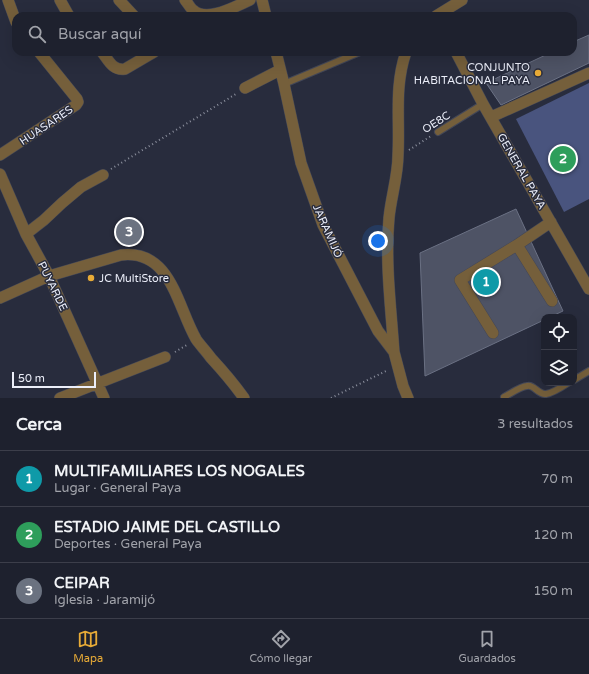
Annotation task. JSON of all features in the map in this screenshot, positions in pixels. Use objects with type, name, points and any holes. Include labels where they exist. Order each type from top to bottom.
[{"type":"street","points":[[8,0],[12,12]]},
{"type":"street","points":[[60,0],[68,12]]},
{"type":"street","points":[[119,0],[130,12]]},
{"type":"street","points":[[185,0],[195,12]]},
{"type":"street","points":[[222,12],[250,0]]},
{"type":"street","points":[[262,0],[265,12]]},
{"type":"street","points":[[443,12],[462,0]]},
{"type":"street","name":"HUASARES","points":[[0,155],[76,105],[78,102],[42,56]]},
{"type":"street","points":[[105,56],[115,68],[120,70],[125,69],[147,56]]},
{"type":"street","name":"JARAMIJÓ","points":[[277,56],[301,163],[323,225],[378,331],[394,352],[403,386],[408,398]]},
{"type":"street","points":[[394,352],[388,261],[389,218],[398,156],[398,88],[405,56]]},
{"type":"street","name":"GENERAL PAYA","points":[[458,56],[483,104],[589,289]]},
{"type":"street","points":[[245,88],[280,70]]},
{"type":"street","points":[[491,117],[589,73]]},
{"type":"street","name":"PUYARDE","points":[[0,174],[26,234],[49,276],[104,398]]},
{"type":"street","points":[[26,234],[81,187],[103,175]]},
{"type":"street","points":[[493,333],[460,280],[551,222]]},
{"type":"street","points":[[517,245],[552,301]]},
{"type":"street","points":[[0,298],[49,276],[121,255],[132,254],[143,257],[160,267],[167,277],[196,339],[244,398]]},
{"type":"street","points":[[60,398],[165,357]]},
{"type":"lane","points":[[284,84],[350,56]]},
{"type":"lane","name":"OE8C","points":[[438,132],[483,104]]},
{"type":"lane","points":[[577,378],[589,371]]},
{"type":"lane","points":[[504,397],[526,386],[531,386],[541,394],[550,393],[563,386]]},
{"type":"path","points":[[103,175],[245,88]]},
{"type":"path","name":"OE8C","points":[[398,156],[438,132]]},
{"type":"path","points":[[165,357],[196,339]]},
{"type":"path","points":[[331,398],[398,365]]},
{"type":"shaded area","points":[[589,83],[589,199],[564,212],[516,119]]},
{"type":"building","name":"CONJUNTO HABITACIONAL PAYA","points":[[589,35],[589,63],[501,105],[486,83],[543,56],[577,56],[577,40]]},
{"type":"building","points":[[516,209],[563,311],[556,314],[541,314],[541,321],[425,376],[420,253]]},
{"type":"place","name":"CONJUNTO HABITACIONAL PAYA","points":[[538,73]]},
{"type":"place","name":"ESTADIO JAIME DEL CASTILLO","points":[[563,159]]},
{"type":"place","name":"CEIPAR","points":[[129,232]]},
{"type":"place","name":"JC MultiStore","points":[[91,278]]},
{"type":"place","name":"MULTIFAMILIARES LOS NOGALES","points":[[486,282]]}]
